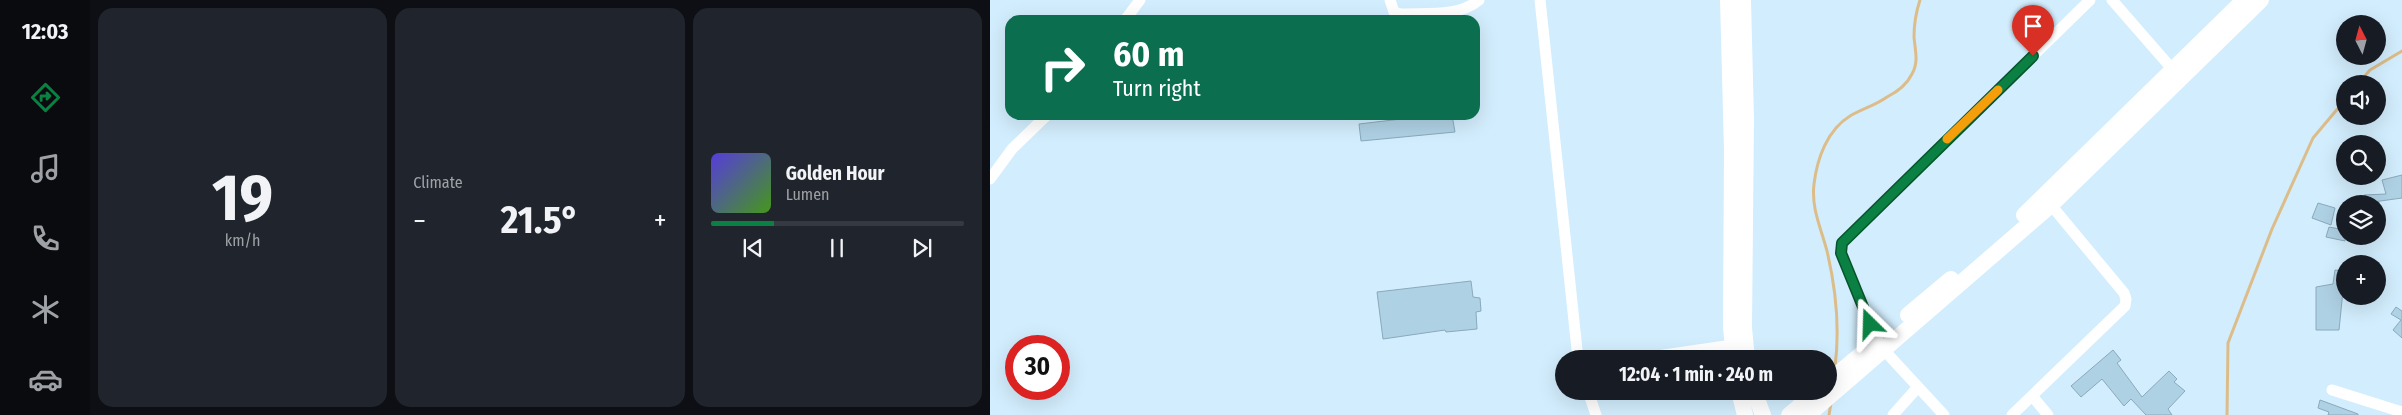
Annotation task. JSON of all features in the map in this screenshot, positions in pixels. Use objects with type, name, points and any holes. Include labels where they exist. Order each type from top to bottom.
[{"type":"main road","points":[[1728,0],[1733,350]]},
{"type":"main road","points":[[1744,0],[1746,119],[1744,328],[1746,350]]},
{"type":"main road","points":[[1880,345],[2002,237],[2244,0]]},
{"type":"main road","points":[[1837,379],[2051,205],[2261,0]]},
{"type":"main road","points":[[1741,400],[1745,415]]},
{"type":"main road","points":[[1757,400],[1763,415]]},
{"type":"main road","points":[[1789,415],[1813,400]]},
{"type":"main road","points":[[1808,415],[1817,400]]},
{"type":"street","points":[[1129,15],[1140,0]]},
{"type":"street","points":[[1390,0],[1394,12],[1401,14],[1455,11],[1470,8],[1479,0]]},
{"type":"street","points":[[1540,0],[1577,350]]},
{"type":"street","points":[[1944,415],[1880,345],[1841,253],[1842,243],[2090,0]]},
{"type":"street","points":[[2112,0],[2173,70]]},
{"type":"street","points":[[990,179],[1012,149],[1041,120]]},
{"type":"street","points":[[2012,415],[2033,397],[2125,306],[2126,299],[2124,293],[2051,205]]},
{"type":"street","points":[[1893,415],[1918,387]]},
{"type":"street","points":[[2332,390],[2402,412]]},
{"type":"street","points":[[2033,397],[2048,415]]},
{"type":"street","points":[[1591,400],[1596,415]]},
{"type":"building","points":[[1393,120],[1453,120],[1455,132],[1361,141],[1359,124]]},
{"type":"building","points":[[2402,175],[2402,198],[2386,200],[2386,195],[2364,195],[2386,194],[2383,185],[2386,185],[2386,179]]},
{"type":"building","points":[[2318,203],[2335,208],[2331,225],[2312,218]]},
{"type":"building","points":[[2329,227],[2336,228],[2336,239],[2326,237]]},
{"type":"building","points":[[2336,270],[2336,305],[2342,305],[2339,330],[2316,330],[2316,287],[2333,284]]},
{"type":"building","points":[[1471,281],[1473,297],[1480,298],[1481,311],[1476,312],[1477,329],[1446,332],[1445,330],[1383,339],[1377,292]]},
{"type":"building","points":[[2396,307],[2402,311],[2402,338],[2393,330],[2401,320],[2391,314]]},
{"type":"building","points":[[2113,350],[2121,360],[2117,363],[2142,397],[2169,371],[2177,379],[2174,382],[2185,391],[2168,409],[2172,415],[2146,415],[2131,399],[2124,406],[2102,379],[2081,397],[2071,386]]},
{"type":"building","points":[[2320,400],[2358,415],[2328,415],[2329,412],[2318,408]]},
{"type":"waterway","points":[[1836,350],[1837,323],[1833,280],[1817,218],[1813,193],[1818,165],[1829,137],[1842,122],[1894,93],[1910,78],[1915,65],[1914,27],[1920,0]]},
{"type":"waterway","points":[[2366,75],[2370,70],[2402,51]]},
{"type":"waterway","points":[[2227,415],[2228,343],[2272,229],[2313,138],[2336,111]]},
{"type":"waterway","points":[[1829,415],[1831,403]]},
{"type":"slow traffic","points":[[1947,139],[1998,90]]},
{"type":"route","points":[[1870,324],[1841,253],[1842,243],[1847,236],[2033,56]]}]
